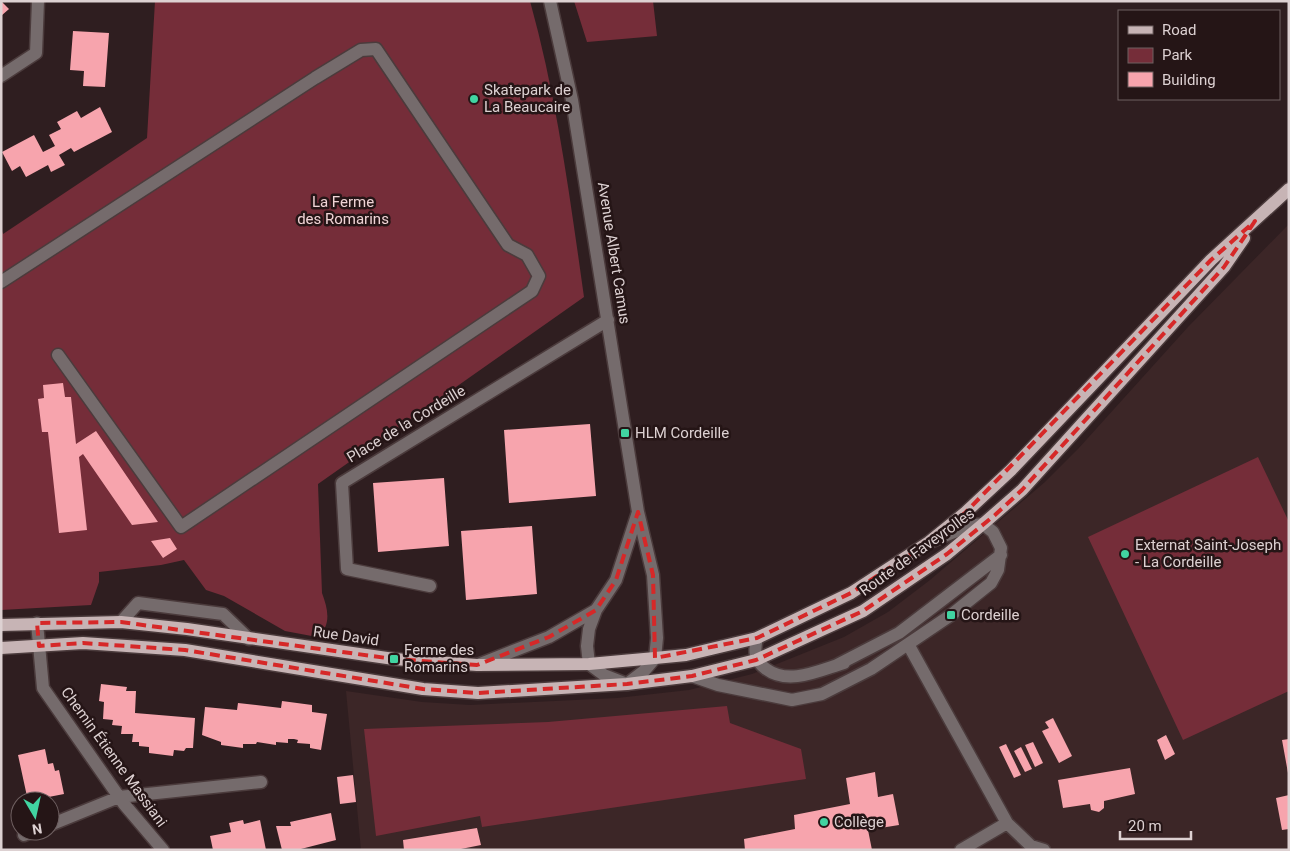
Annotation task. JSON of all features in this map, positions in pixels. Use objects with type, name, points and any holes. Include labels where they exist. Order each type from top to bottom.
[{"type":"main road","name":"Route de Faveyrolles","points":[[686,655],[757,638],[850,593],[929,542],[966,512],[1011,470],[1211,260],[1289,189]]},
{"type":"main road","name":"Route de Faveyrolles","points":[[626,684],[692,676],[756,660],[863,611],[947,554],[1022,490],[1217,274],[1255,221]]},
{"type":"main road","name":"Rue David","points":[[1,625],[121,622],[187,628],[249,639],[394,659],[477,665],[589,664],[686,655]]},
{"type":"main road","points":[[1,648],[83,644],[185,650],[423,689],[478,693],[626,684]]},
{"type":"street","points":[[1,76],[36,53],[38,1]]},
{"type":"street","name":"Avenue Albert Camus","points":[[550,1],[572,100],[638,512],[653,576],[657,638],[655,658]]},
{"type":"street","points":[[1,282],[361,50],[376,50],[508,245],[527,255],[538,276],[532,291],[181,527],[58,355]]},
{"type":"street","name":"Place de la Cordeille","points":[[430,586],[347,568],[342,483],[608,320]]},
{"type":"street","name":"Avenue Albert Camus","points":[[589,664],[587,646],[589,630],[596,610],[616,580],[638,512]]},
{"type":"street","points":[[692,676],[718,685],[792,700],[822,694],[871,669],[984,590],[998,570],[1001,556],[999,540],[983,524],[969,526],[929,542]]},
{"type":"street","points":[[837,665],[899,633],[1001,556]]},
{"type":"street","points":[[121,622],[138,603],[223,614],[249,639]]},
{"type":"street","name":"Avenue Albert Camus","points":[[477,665],[549,637],[596,610]]},
{"type":"street","name":"Chemin Étienne Massiani","points":[[36,623],[43,688],[119,797],[163,850]]},
{"type":"street","points":[[757,638],[756,660],[772,673],[793,677],[908,644]]},
{"type":"street","points":[[908,644],[1007,823],[1031,846],[1044,850]]},
{"type":"street","points":[[589,664],[604,676],[626,684],[644,671],[655,658]]},
{"type":"street","points":[[60,821],[119,797],[261,782]]},
{"type":"street","points":[[961,850],[1007,823]]},
{"type":"highlighted area","points":[[1255,221],[1224,267],[1022,490],[995,515],[947,554],[863,611],[756,660],[692,676],[627,684],[478,693],[423,689],[185,650],[83,643],[39,646],[37,623],[121,622],[394,659],[477,665],[549,637],[596,610],[616,580],[638,512],[653,575],[655,658],[757,638],[851,593],[929,542],[966,512],[1211,260]]},
{"type":"shaded area","name":"Externat Saint-Joseph - La Cordeille","points":[[1289,224],[1289,850],[361,850],[346,691],[422,702],[470,705],[617,698],[689,690],[752,674],[844,637],[888,612],[930,580],[1045,482],[1078,449],[1188,327]]},
{"type":"green space","name":"La Ferme des Romarins","points":[[155,1],[530,1],[548,74],[562,148],[584,297],[318,484],[322,593],[326,605],[327,622],[322,633],[317,637],[285,631],[224,596],[206,590],[184,560],[161,565],[99,572],[99,582],[91,605],[1,610],[1,228],[3,234],[147,138]]},
{"type":"green space","points":[[574,1],[653,1],[657,36],[587,42]]},
{"type":"green space","points":[[1258,457],[1289,522],[1289,691],[1183,740],[1088,537]]},
{"type":"green space","points":[[727,706],[730,723],[801,749],[806,779],[482,827],[480,816],[376,836],[364,729],[548,722]]},
{"type":"building","points":[[1,1],[9,9],[1,16]]},
{"type":"building","points":[[73,31],[109,33],[105,87],[83,86],[84,71],[70,70]]},
{"type":"building","points":[[100,107],[112,132],[74,152],[71,148],[59,155],[65,165],[51,172],[48,165],[26,177],[20,166],[12,171],[2,152],[34,135],[43,152],[55,146],[49,135],[61,129],[57,122],[77,111],[81,118]]},
{"type":"building","points":[[63,383],[65,397],[71,397],[76,444],[96,431],[158,522],[132,525],[83,454],[79,457],[87,530],[59,533],[48,432],[42,432],[38,399],[44,398],[43,385]]},
{"type":"building","points":[[590,424],[596,496],[509,503],[504,430]]},
{"type":"building","points":[[444,478],[449,546],[378,552],[373,483]]},
{"type":"building","points":[[532,526],[537,594],[466,600],[461,531]]},
{"type":"building","points":[[170,538],[177,549],[163,558],[151,541]]},
{"type":"building","points":[[101,684],[127,687],[126,691],[136,691],[135,713],[195,718],[193,748],[186,748],[184,751],[174,750],[173,756],[149,753],[149,747],[139,746],[139,742],[132,742],[133,734],[121,734],[122,726],[112,725],[113,720],[103,719],[104,702],[99,701]]},
{"type":"building","points":[[282,701],[312,705],[312,712],[327,714],[321,750],[310,748],[310,744],[297,743],[298,740],[294,739],[288,739],[288,743],[276,742],[276,745],[257,742],[256,744],[243,744],[243,748],[221,745],[221,742],[202,735],[205,707],[237,710],[238,703],[281,708]]},
{"type":"building","points":[[1053,718],[1072,756],[1059,763],[1042,731],[1049,728],[1045,722]]},
{"type":"building","points":[[1166,735],[1175,754],[1165,760],[1157,740]]},
{"type":"building","points":[[1289,739],[1289,773],[1288,773],[1282,740]]},
{"type":"building","points":[[1033,742],[1043,763],[1035,767],[1025,745]]},
{"type":"building","points":[[1006,744],[1021,775],[1014,778],[999,747]]},
{"type":"building","points":[[1021,747],[1032,769],[1025,772],[1014,751]]},
{"type":"building","points":[[45,749],[48,764],[53,763],[55,771],[59,770],[64,794],[60,795],[60,791],[26,791],[18,755]]},
{"type":"building","points":[[1130,768],[1135,794],[1104,801],[1104,808],[1099,812],[1091,810],[1090,804],[1063,808],[1058,780]]},
{"type":"building","points":[[875,772],[878,797],[893,794],[899,825],[868,830],[872,850],[745,850],[744,839],[795,829],[794,815],[850,804],[846,778]]},
{"type":"building","points":[[353,775],[356,802],[340,804],[337,777]]},
{"type":"building","points":[[1289,795],[1289,829],[1282,830],[1276,798]]},
{"type":"building","points":[[331,813],[336,840],[297,850],[282,850],[276,826],[291,826],[290,822]]},
{"type":"building","points":[[243,820],[244,824],[260,820],[266,850],[213,850],[210,836],[231,832],[229,823]]},
{"type":"building","points":[[477,828],[481,845],[456,850],[404,850],[403,840]]},
{"type":"place","name":"Skatepark de La Beaucaire","points":[[474,99]]},
{"type":"place","name":"HLM Cordeille","points":[[625,433]]},
{"type":"place","name":"Externat Saint-Joseph - La Cordeille","points":[[1125,554]]},
{"type":"place","name":"Cordeille","points":[[951,615]]},
{"type":"place","name":"Ferme des Romarins","points":[[394,659]]},
{"type":"place","name":"Collège","points":[[824,822]]}]
